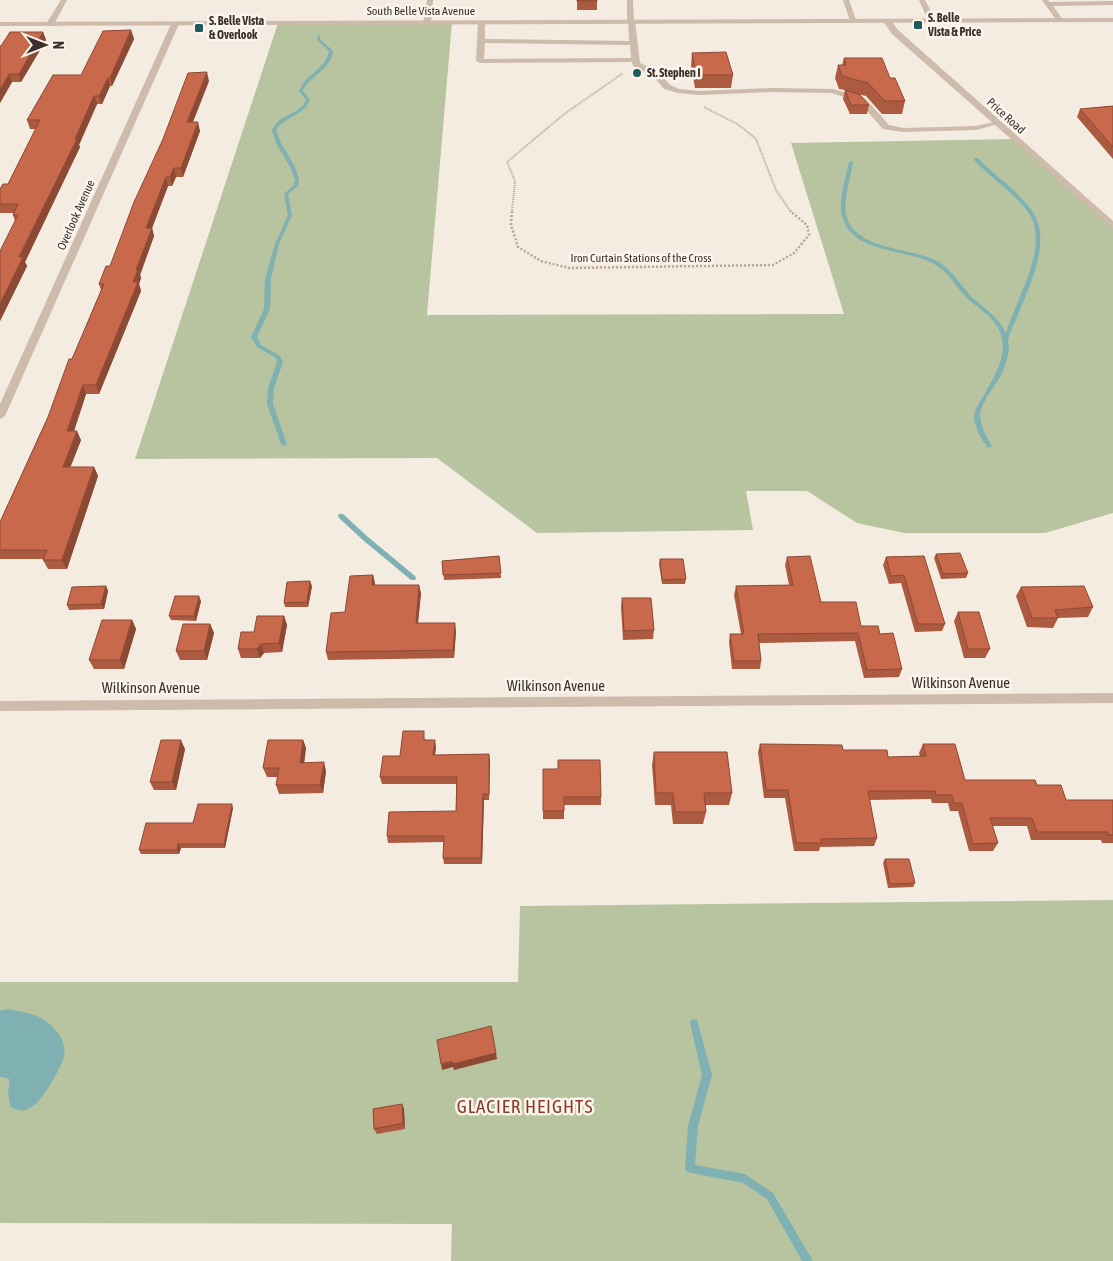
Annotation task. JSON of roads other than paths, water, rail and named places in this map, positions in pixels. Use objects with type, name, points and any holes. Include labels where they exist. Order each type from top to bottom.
[{"type":"street","points":[[50,24],[64,0]]},
{"type":"street","points":[[427,22],[430,0]]},
{"type":"street","points":[[630,0],[636,64],[656,74],[667,87],[678,91],[705,93],[756,90],[833,91],[862,100],[886,127],[903,130],[976,128],[998,123]]},
{"type":"street","points":[[846,0],[854,21]]},
{"type":"street","points":[[922,0],[932,21]]},
{"type":"street","points":[[1046,2],[1113,3]]},
{"type":"street","points":[[1046,2],[1059,20]]},
{"type":"street","name":"South Belle Vista Avenue","points":[[0,24],[1113,20]]},
{"type":"street","name":"Price Road","points":[[886,21],[895,32],[1113,226]]},
{"type":"street","points":[[481,22],[480,61],[635,60]]},
{"type":"street","name":"Overlook Avenue","points":[[0,416],[175,24]]},
{"type":"street","points":[[481,41],[633,43]]},
{"type":"street","name":"Wilkinson Avenue","points":[[0,706],[1113,698]]},
{"type":"water","points":[[8,1009],[31,1014],[46,1021],[60,1036],[64,1049],[61,1065],[45,1092],[36,1104],[23,1110],[10,1106],[9,1079],[0,1077],[0,1010]]},
{"type":"waterway","points":[[284,444],[270,404],[271,388],[280,362],[278,357],[259,346],[254,337],[267,309],[268,279],[277,244],[290,215],[286,194],[296,185],[297,180],[293,167],[278,143],[274,130],[282,120],[298,112],[306,105],[308,100],[301,91],[303,85],[323,67],[330,57],[331,51],[318,39],[319,36]]},
{"type":"waterway","points":[[976,159],[990,174],[1021,200],[1033,216],[1038,229],[1035,260],[1006,340]]},
{"type":"waterway","points":[[851,162],[844,209],[844,215],[849,227],[858,236],[870,243],[926,258],[937,263],[954,278],[968,296],[990,315],[1001,328],[1006,345],[1004,362],[977,416],[980,429],[989,446]]},
{"type":"waterway","points":[[341,516],[413,578]]},
{"type":"waterway","points":[[694,1023],[707,1075],[693,1126],[690,1169],[745,1179],[770,1196],[808,1261]]},
{"type":"place","name":"S. Belle Vista & Price","points":[[918,25]]},
{"type":"place","name":"S. Belle Vista & Overlook","points":[[199,28]]},
{"type":"place","name":"St. Stephen I","points":[[637,73]]},
{"type":"district","name":"GLACIER HEIGHTS","points":[[525,1106]]}]
